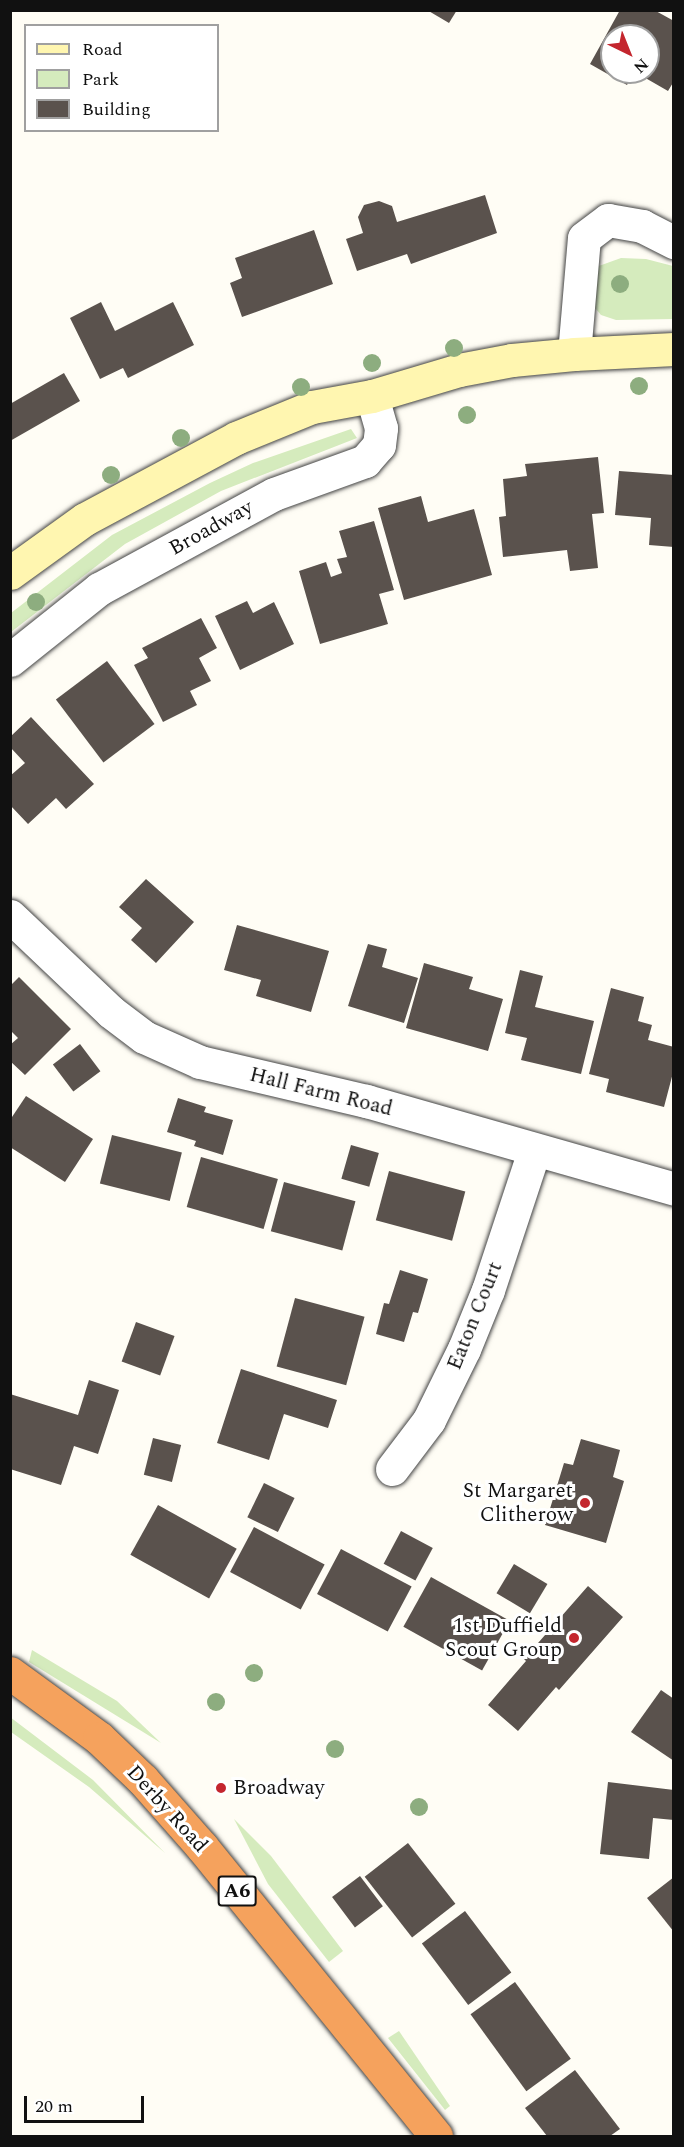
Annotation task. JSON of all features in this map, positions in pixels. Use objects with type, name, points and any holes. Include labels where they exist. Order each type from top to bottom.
[{"type":"highway","name":"Derby Road","points":[[10,1673],[99,1738],[143,1780],[202,1847],[436,2136]]},
{"type":"main road","points":[[10,573],[85,519],[236,438],[312,407],[372,396],[459,370],[512,360],[674,349]]},
{"type":"street","points":[[574,354],[584,238],[608,220],[642,225],[674,242]]},
{"type":"street","name":"Broadway","points":[[10,660],[99,589],[274,494],[365,461],[379,446],[381,428],[372,396]]},
{"type":"street","name":"Hall Farm Road","points":[[10,916],[111,1012],[144,1037],[200,1062],[366,1101],[534,1151],[674,1189]]},
{"type":"street","name":"Eaton Court","points":[[393,1469],[429,1420],[464,1349],[488,1290],[534,1151]]},
{"type":"green space","points":[[621,258],[646,259],[673,266],[673,319],[616,320],[601,315],[595,308],[593,279],[596,267]]},
{"type":"green space","points":[[351,429],[357,438],[221,491],[125,544],[11,632],[11,613],[112,535],[253,463]]},
{"type":"green space","points":[[32,1650],[117,1701],[161,1743],[29,1662]]},
{"type":"green space","points":[[10,1717],[93,1780],[165,1853],[89,1787],[11,1732]]},
{"type":"green space","points":[[234,1819],[271,1856],[343,1951],[329,1962],[268,1884]]},
{"type":"green space","points":[[399,2031],[450,2106],[445,2110],[388,2038]]},
{"type":"building","points":[[427,10],[457,10],[449,23]]},
{"type":"building","points":[[620,10],[654,10],[674,21],[674,81],[668,91],[656,84],[660,84],[660,24],[612,24]]},
{"type":"building","points":[[600,46],[600,70],[590,64]]},
{"type":"building","points":[[485,195],[497,233],[411,264],[407,254],[357,271],[346,239],[363,233],[358,217],[364,205],[379,201],[392,206],[397,222]]},
{"type":"building","points":[[314,230],[333,284],[242,317],[230,283],[242,278],[235,258]]},
{"type":"building","points":[[101,302],[115,331],[173,302],[194,345],[128,378],[123,368],[100,379],[70,318]]},
{"type":"building","points":[[64,373],[80,401],[10,441],[10,404]]},
{"type":"building","points":[[598,457],[604,513],[592,514],[598,568],[570,571],[567,550],[503,557],[499,517],[506,516],[503,479],[527,476],[525,464]]},
{"type":"building","points":[[619,471],[674,475],[674,547],[649,545],[651,518],[615,515]]},
{"type":"building","points":[[421,496],[428,522],[474,509],[492,575],[404,600],[378,508]]},
{"type":"building","points":[[374,521],[394,590],[379,594],[388,624],[320,644],[299,571],[326,562],[331,577],[342,573],[337,559],[347,557],[339,531]]},
{"type":"building","points":[[247,601],[253,613],[274,602],[294,644],[240,670],[215,616]]},
{"type":"building","points":[[201,618],[217,648],[199,658],[211,681],[190,691],[197,705],[163,722],[134,665],[148,658],[142,648]]},
{"type":"building","points":[[107,661],[155,724],[103,763],[56,700]]},
{"type":"building","points":[[31,717],[94,784],[66,809],[56,798],[28,824],[10,805],[10,776],[25,763],[10,747],[10,737]]},
{"type":"building","points":[[146,879],[194,922],[156,963],[131,940],[142,928],[119,907]]},
{"type":"building","points":[[237,925],[329,951],[311,1012],[256,996],[261,980],[224,970]]},
{"type":"building","points":[[368,944],[387,949],[382,967],[418,978],[404,1023],[348,1006]]},
{"type":"building","points":[[424,963],[473,977],[469,989],[503,999],[488,1051],[406,1028]]},
{"type":"building","points":[[520,970],[543,976],[535,1007],[594,1021],[581,1074],[521,1060],[527,1038],[505,1033]]},
{"type":"building","points":[[19,977],[71,1029],[25,1075],[10,1061],[10,1045],[18,1038],[10,1030],[10,986]]},
{"type":"building","points":[[611,988],[644,997],[638,1021],[652,1025],[648,1040],[674,1047],[674,1069],[664,1107],[606,1092],[609,1079],[589,1074]]},
{"type":"building","points":[[80,1044],[100,1071],[73,1092],[53,1064]]},
{"type":"building","points":[[26,1096],[93,1139],[65,1182],[10,1147],[10,1120]]},
{"type":"building","points":[[178,1098],[206,1107],[204,1112],[233,1120],[223,1155],[194,1146],[196,1141],[167,1132]]},
{"type":"building","points":[[112,1135],[182,1152],[170,1201],[100,1184]]},
{"type":"building","points":[[351,1145],[379,1153],[369,1187],[341,1179]]},
{"type":"building","points":[[201,1157],[278,1179],[264,1229],[187,1207]]},
{"type":"building","points":[[389,1171],[465,1191],[452,1241],[376,1220]]},
{"type":"building","points":[[284,1182],[355,1201],[342,1250],[271,1231]]},
{"type":"building","points":[[400,1270],[428,1279],[418,1313],[413,1312],[404,1342],[376,1334],[384,1303],[389,1304]]},
{"type":"building","points":[[295,1298],[365,1317],[346,1385],[277,1367]]},
{"type":"building","points":[[136,1322],[175,1336],[160,1375],[122,1361]]},
{"type":"building","points":[[241,1369],[337,1400],[328,1428],[284,1414],[269,1460],[217,1443]]},
{"type":"building","points":[[89,1380],[119,1390],[98,1454],[74,1446],[61,1485],[10,1469],[10,1394],[78,1415]]},
{"type":"building","points":[[153,1438],[181,1445],[172,1482],[144,1475]]},
{"type":"building","name":"St Margaret Clitherow","points":[[581,1439],[620,1450],[613,1477],[624,1481],[606,1543],[545,1525],[564,1463],[573,1465]]},
{"type":"building","points":[[264,1483],[295,1498],[278,1532],[247,1517]]},
{"type":"building","points":[[158,1505],[237,1549],[209,1598],[130,1555]]},
{"type":"building","points":[[254,1527],[325,1565],[301,1610],[230,1572]]},
{"type":"building","points":[[401,1531],[433,1548],[415,1581],[384,1564]]},
{"type":"building","points":[[341,1549],[412,1587],[388,1632],[317,1594]]},
{"type":"building","points":[[514,1564],[547,1584],[530,1613],[496,1593]]},
{"type":"building","points":[[431,1577],[510,1621],[482,1670],[403,1627]]},
{"type":"building","name":"1st Duffield Scout Group","points":[[588,1586],[623,1617],[559,1690],[556,1687],[518,1731],[488,1705],[526,1661],[524,1659]]},
{"type":"building","points":[[661,1690],[674,1699],[674,1761],[631,1732]]},
{"type":"building","points":[[608,1782],[674,1790],[674,1820],[653,1818],[649,1859],[600,1854]]},
{"type":"building","points":[[408,1843],[455,1904],[412,1938],[365,1877]]},
{"type":"building","points":[[360,1876],[383,1906],[355,1927],[332,1897]]},
{"type":"building","points":[[674,1877],[674,1932],[647,1898]]},
{"type":"building","points":[[465,1911],[511,1972],[468,2005],[422,1943]]},
{"type":"building","points":[[515,1982],[571,2059],[526,2091],[471,2014]]},
{"type":"building","points":[[575,2070],[620,2129],[610,2136],[547,2136],[525,2108]]},
{"type":"place","name":"St Margaret Clitherow","points":[[585,1503]]},
{"type":"place","name":"1st Duffield Scout Group","points":[[574,1638]]},
{"type":"place","name":"Broadway","points":[[221,1788]]}]
